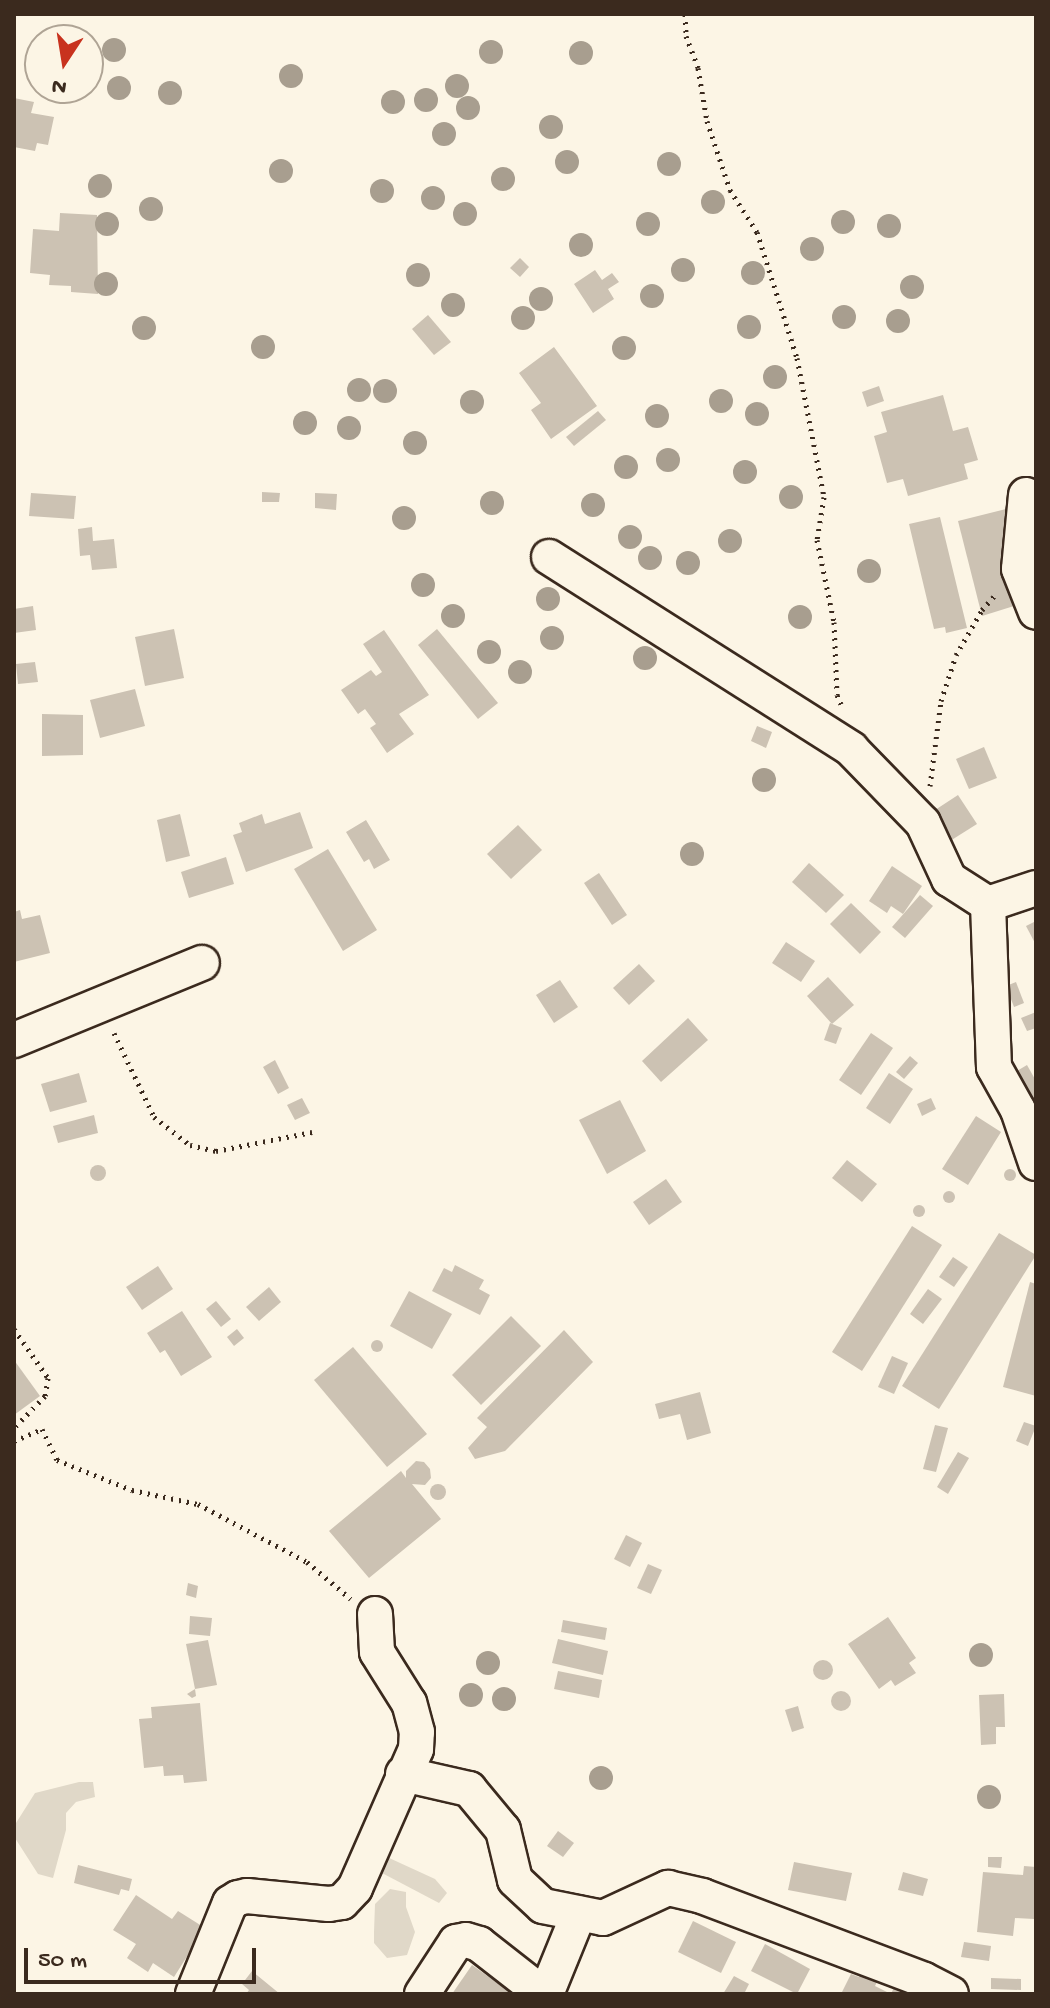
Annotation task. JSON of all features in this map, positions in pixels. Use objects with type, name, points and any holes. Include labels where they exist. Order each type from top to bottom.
[{"type":"street","points":[[1026,495],[1019,569],[1036,612]]},
{"type":"street","points":[[549,557],[851,749],[923,823],[949,879],[988,904]]},
{"type":"street","points":[[988,904],[1036,888]]},
{"type":"street","points":[[988,904],[994,1067],[1018,1110],[1036,1163]]},
{"type":"street","points":[[14,1040],[202,963]]},
{"type":"street","points":[[193,1994],[230,1903],[247,1896],[329,1904],[342,1902],[355,1888],[416,1749],[417,1732],[409,1703],[379,1656],[375,1614]]},
{"type":"street","points":[[403,1774],[469,1789],[503,1830],[515,1880],[527,1895],[543,1906],[603,1918],[668,1888],[702,1896],[924,1980],[951,1994]]},
{"type":"street","points":[[422,1994],[456,1942],[468,1940],[479,1944],[545,1994],[579,1913]]},
{"type":"path","points":[[685,14],[686,36],[698,68],[707,121],[730,190],[757,232],[778,288],[797,358],[824,497],[817,540],[834,622],[837,695],[842,707]]},
{"type":"path","points":[[930,801],[941,701],[956,655],[982,610],[1019,569]]},
{"type":"path","points":[[113,1030],[154,1117],[190,1145],[216,1151],[312,1132]]},
{"type":"path","points":[[14,1329],[48,1378],[45,1396],[14,1428]]},
{"type":"path","points":[[14,1441],[42,1429],[57,1460],[132,1490],[198,1504],[307,1562],[342,1594],[375,1614]]},
{"type":"shaded area","points":[[79,1782],[93,1782],[95,1797],[76,1802],[66,1813],[66,1830],[53,1878],[38,1874],[15,1838],[16,1823],[35,1793]]},
{"type":"shaded area","points":[[387,1857],[435,1879],[447,1893],[439,1903],[382,1873],[379,1861]]},
{"type":"shaded area","points":[[390,1889],[406,1892],[406,1907],[415,1932],[407,1955],[387,1958],[374,1943],[375,1904]]},
{"type":"building","points":[[14,98],[24,100],[24,104],[33,104],[31,113],[54,117],[48,145],[37,143],[35,151],[14,147]]},
{"type":"building","points":[[60,213],[97,215],[98,294],[71,292],[71,286],[49,285],[50,275],[30,273],[33,229],[59,231]]},
{"type":"building","points":[[520,258],[529,267],[520,277],[510,268]]},
{"type":"building","points":[[595,270],[602,280],[612,273],[619,282],[608,289],[614,299],[593,313],[574,284]]},
{"type":"building","points":[[428,315],[451,342],[434,355],[412,329]]},
{"type":"building","points":[[554,347],[597,406],[551,439],[531,410],[541,403],[519,373]]},
{"type":"building","points":[[879,386],[884,401],[867,407],[862,392]]},
{"type":"building","points":[[943,395],[953,431],[968,427],[978,460],[964,464],[968,479],[908,496],[903,479],[887,483],[874,436],[887,432],[881,412]]},
{"type":"building","points":[[598,411],[606,420],[574,446],[566,437]]},
{"type":"building","points":[[262,492],[280,493],[279,502],[262,502]]},
{"type":"building","points":[[31,493],[76,496],[74,519],[29,516]]},
{"type":"building","points":[[315,493],[337,494],[336,510],[315,508]]},
{"type":"building","points":[[1010,508],[1030,601],[982,616],[958,521]]},
{"type":"building","points":[[940,517],[967,628],[946,633],[945,627],[934,629],[909,524]]},
{"type":"building","points":[[92,527],[93,541],[114,539],[117,568],[92,570],[90,555],[80,556],[78,529]]},
{"type":"building","points":[[33,606],[36,630],[14,633],[14,609]]},
{"type":"building","points":[[174,629],[184,678],[145,686],[135,637]]},
{"type":"building","points":[[437,629],[498,703],[478,719],[418,645]]},
{"type":"building","points":[[384,630],[429,695],[399,714],[414,734],[387,753],[370,728],[376,724],[365,709],[358,714],[341,690],[371,670],[376,676],[382,672],[363,644]]},
{"type":"building","points":[[35,662],[38,682],[18,684],[16,664]]},
{"type":"building","points":[[135,689],[145,726],[100,738],[90,700]]},
{"type":"building","points":[[42,714],[83,715],[83,755],[42,756]]},
{"type":"building","points":[[757,726],[772,732],[766,748],[751,741]]},
{"type":"building","points":[[984,747],[997,778],[969,789],[956,759]]},
{"type":"building","points":[[958,795],[977,824],[950,841],[932,812]]},
{"type":"building","points":[[300,812],[313,848],[246,872],[233,835],[242,832],[239,823],[262,814],[265,824]]},
{"type":"building","points":[[180,814],[190,856],[166,862],[157,820]]},
{"type":"building","points":[[366,820],[390,860],[374,869],[369,859],[364,862],[346,832]]},
{"type":"building","points":[[518,825],[542,850],[511,879],[487,854]]},
{"type":"building","points":[[328,849],[377,930],[343,951],[294,869]]},
{"type":"building","points":[[226,857],[234,884],[189,898],[181,872]]},
{"type":"building","points":[[809,863],[844,895],[826,913],[792,882]]},
{"type":"building","points":[[892,866],[922,886],[903,914],[891,906],[887,913],[869,901]]},
{"type":"building","points":[[599,873],[627,915],[612,925],[584,883]]},
{"type":"building","points":[[920,895],[933,906],[905,938],[892,927]]},
{"type":"building","points":[[851,903],[881,932],[860,954],[830,924]]},
{"type":"building","points":[[20,910],[22,919],[40,915],[50,953],[14,962],[14,912]]},
{"type":"building","points":[[1036,921],[1036,945],[1026,926]]},
{"type":"building","points":[[786,942],[815,961],[801,982],[772,963]]},
{"type":"building","points":[[639,964],[655,981],[629,1005],[613,988]]},
{"type":"building","points":[[828,977],[854,1005],[832,1024],[807,996]]},
{"type":"building","points":[[560,980],[578,1007],[554,1023],[536,995]]},
{"type":"building","points":[[1016,982],[1024,1003],[1014,1007],[1006,986]]},
{"type":"building","points":[[1036,1012],[1036,1028],[1027,1031],[1021,1018]]},
{"type":"building","points":[[688,1018],[708,1040],[661,1082],[642,1061]]},
{"type":"building","points":[[830,1023],[842,1028],[836,1044],[824,1040]]},
{"type":"building","points":[[871,1033],[893,1048],[861,1095],[839,1080]]},
{"type":"building","points":[[910,1056],[918,1063],[904,1079],[896,1072]]},
{"type":"building","points":[[275,1060],[289,1088],[278,1094],[263,1067]]},
{"type":"building","points":[[1027,1065],[1036,1081],[1036,1104],[1028,1108],[1010,1075]]},
{"type":"building","points":[[79,1073],[87,1102],[50,1112],[41,1084]]},
{"type":"building","points":[[889,1073],[913,1089],[890,1124],[866,1108]]},
{"type":"building","points":[[302,1098],[310,1113],[295,1120],[287,1105]]},
{"type":"building","points":[[931,1098],[936,1109],[922,1116],[917,1104]]},
{"type":"building","points":[[620,1100],[646,1151],[607,1174],[579,1120]]},
{"type":"building","points":[[94,1115],[98,1133],[58,1143],[53,1126]]},
{"type":"building","points":[[976,1116],[1001,1132],[968,1185],[942,1169]]},
{"type":"building","points":[[847,1160],[877,1184],[862,1202],[832,1178]]},
{"type":"building","points":[[95,1165],[101,1165],[106,1173],[104,1179],[95,1181],[90,1176],[90,1170]]},
{"type":"building","points":[[1010,1169],[1016,1175],[1010,1181],[1004,1175]]},
{"type":"building","points":[[666,1179],[682,1202],[649,1225],[633,1202]]},
{"type":"building","points":[[949,1191],[955,1197],[949,1203],[943,1197]]},
{"type":"building","points":[[919,1205],[925,1211],[919,1217],[913,1211]]},
{"type":"building","points":[[912,1226],[942,1245],[862,1371],[832,1352]]},
{"type":"building","points":[[999,1233],[1036,1255],[939,1409],[902,1386]]},
{"type":"building","points":[[953,1257],[968,1267],[954,1287],[939,1277]]},
{"type":"building","points":[[455,1265],[484,1280],[479,1289],[490,1295],[480,1315],[432,1291],[444,1268],[452,1272]]},
{"type":"building","points":[[158,1266],[173,1289],[142,1310],[126,1287]]},
{"type":"building","points":[[1030,1282],[1036,1284],[1036,1396],[1003,1387]]},
{"type":"building","points":[[269,1287],[281,1302],[259,1321],[246,1307]]},
{"type":"building","points":[[928,1289],[942,1299],[923,1324],[910,1314]]},
{"type":"building","points":[[409,1291],[452,1314],[432,1349],[390,1326]]},
{"type":"building","points":[[216,1301],[231,1319],[221,1327],[206,1309]]},
{"type":"building","points":[[182,1311],[212,1357],[181,1376],[165,1350],[160,1353],[147,1333]]},
{"type":"building","points":[[511,1316],[541,1346],[481,1405],[452,1375]]},
{"type":"building","points":[[237,1329],[244,1338],[234,1346],[227,1337]]},
{"type":"building","points":[[564,1330],[593,1362],[505,1451],[475,1459],[468,1448],[487,1427],[477,1418]]},
{"type":"building","points":[[377,1340],[383,1346],[377,1352],[371,1346]]},
{"type":"building","points":[[353,1347],[427,1434],[387,1467],[314,1380]]},
{"type":"building","points":[[892,1356],[908,1363],[894,1394],[878,1387]]},
{"type":"building","points":[[14,1360],[40,1396],[14,1415]]},
{"type":"building","points":[[700,1392],[711,1433],[687,1440],[680,1414],[659,1419],[655,1404]]},
{"type":"building","points":[[1024,1422],[1036,1426],[1028,1446],[1016,1441]]},
{"type":"building","points":[[935,1425],[948,1428],[936,1472],[923,1469]]},
{"type":"building","points":[[958,1452],[969,1458],[948,1494],[937,1487]]},
{"type":"building","points":[[416,1461],[424,1462],[430,1469],[431,1478],[425,1485],[412,1484],[441,1519],[369,1578],[329,1531],[401,1471],[406,1478],[406,1471]]},
{"type":"building","points":[[435,1484],[441,1484],[446,1492],[444,1498],[435,1500],[430,1495],[430,1489]]},
{"type":"building","points":[[626,1535],[642,1543],[630,1567],[614,1559]]},
{"type":"building","points":[[648,1564],[662,1570],[651,1594],[637,1588]]},
{"type":"building","points":[[188,1583],[198,1586],[196,1598],[186,1595]]},
{"type":"building","points":[[190,1616],[212,1618],[210,1636],[189,1634]]},
{"type":"building","points":[[888,1617],[916,1658],[909,1663],[916,1673],[895,1686],[891,1680],[879,1689],[848,1644]]},
{"type":"building","points":[[563,1620],[607,1628],[605,1640],[561,1632]]},
{"type":"building","points":[[558,1639],[608,1651],[603,1675],[552,1663]]},
{"type":"building","points":[[208,1640],[217,1685],[195,1689],[186,1644]]},
{"type":"building","points":[[819,1660],[827,1660],[833,1670],[827,1680],[819,1680],[813,1674],[813,1666]]},
{"type":"building","points":[[558,1671],[602,1680],[599,1698],[554,1689]]},
{"type":"building","points":[[195,1689],[196,1696],[192,1698],[187,1694]]},
{"type":"building","points":[[841,1691],[848,1694],[851,1701],[848,1708],[841,1711],[834,1708],[831,1701],[834,1694]]},
{"type":"building","points":[[1004,1694],[1005,1727],[996,1727],[996,1744],[981,1745],[979,1695]]},
{"type":"building","points":[[200,1703],[207,1781],[184,1783],[183,1775],[164,1776],[163,1766],[144,1768],[139,1719],[152,1718],[151,1707]]},
{"type":"building","points":[[798,1706],[804,1728],[792,1732],[785,1710]]},
{"type":"building","points":[[558,1831],[574,1843],[563,1857],[547,1846]]},
{"type":"building","points":[[988,1857],[1002,1857],[1001,1868],[988,1867]]},
{"type":"building","points":[[794,1862],[852,1873],[846,1901],[788,1890]]},
{"type":"building","points":[[78,1865],[132,1879],[129,1891],[121,1889],[119,1895],[74,1883]]},
{"type":"building","points":[[1024,1866],[1036,1867],[1034,1919],[1015,1918],[1013,1936],[977,1932],[983,1872],[1023,1875]]},
{"type":"building","points":[[903,1872],[928,1879],[923,1896],[898,1890]]},
{"type":"building","points":[[136,1895],[172,1919],[178,1911],[205,1928],[174,1977],[153,1963],[148,1972],[127,1958],[136,1944],[113,1930]]},
{"type":"building","points":[[693,1921],[736,1942],[721,1973],[678,1952]]},
{"type":"building","points":[[964,1942],[991,1946],[989,1961],[961,1957]]},
{"type":"building","points":[[765,1944],[810,1969],[797,1994],[751,1971]]},
{"type":"building","points":[[472,1965],[513,1994],[452,1994]]},
{"type":"building","points":[[862,1970],[879,1978],[875,1986],[891,1994],[841,1994],[851,1974],[859,1977]]},
{"type":"building","points":[[252,1971],[280,1994],[246,1994],[249,1990],[242,1984]]},
{"type":"building","points":[[734,1976],[749,1984],[744,1994],[723,1994]]},
{"type":"building","points":[[991,1978],[1021,1979],[1021,1990],[991,1989]]},
{"type":"building","points":[[895,1985],[914,1994],[891,1994]]}]
